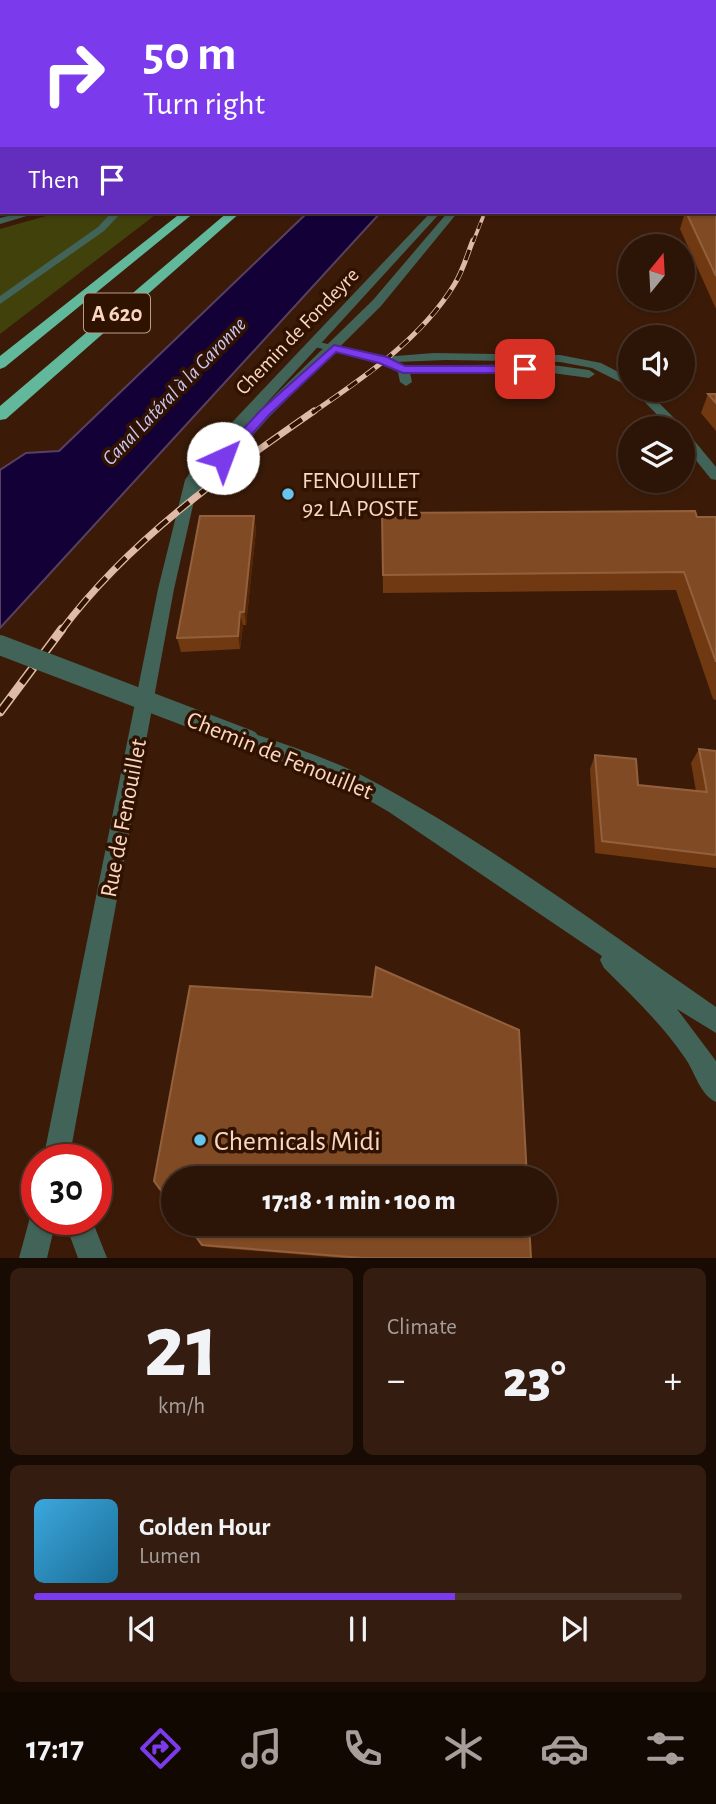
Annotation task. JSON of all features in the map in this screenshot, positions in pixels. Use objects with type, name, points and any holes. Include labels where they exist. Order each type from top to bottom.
[{"type":"highway","name":"A 620","points":[[0,365],[187,214]]},
{"type":"highway","name":"A 620","points":[[0,415],[233,214]]},
{"type":"street","points":[[0,221],[27,214]]},
{"type":"street","name":"Chemin de Fondeyre","points":[[185,503],[192,480],[208,456],[434,214]]},
{"type":"street","name":"Chemin de Fondeyre","points":[[185,503],[265,413],[377,303],[451,214]]},
{"type":"street","name":"Rue de Fenouillet","points":[[60,1144],[185,503]]},
{"type":"street","name":"Chemin de Fenouillet","points":[[0,645],[353,781],[495,868],[716,1021]]},
{"type":"street","name":"Chemin de Fenouillet","points":[[577,925],[666,1013],[705,1062],[716,1089]]},
{"type":"street","name":"Rue de Fenouillet","points":[[63,1133],[65,1144]]},
{"type":"street","points":[[33,1258],[38,1235]]},
{"type":"street","points":[[82,1235],[93,1258]]},
{"type":"lane","points":[[0,301],[101,229],[115,214]]},
{"type":"lane","points":[[315,344],[383,360],[412,356],[549,356],[618,374]]},
{"type":"lane","points":[[383,360],[404,376],[545,368],[580,372],[618,381]]},
{"type":"lane","points":[[651,402],[665,416]]},
{"type":"lane","points":[[695,450],[716,476]]},
{"type":"shaded area","points":[[53,214],[156,214],[0,334],[0,229]]},
{"type":"water","name":"Canal Latéral à la Garonne","points":[[306,214],[379,214],[0,628],[0,470],[26,453],[59,451]]},
{"type":"building","points":[[687,214],[716,214],[716,276]]},
{"type":"building","points":[[708,394],[716,394],[716,403]]},
{"type":"building","points":[[695,511],[697,517],[716,517],[716,662],[684,572],[383,575],[382,513]]},
{"type":"building","points":[[200,516],[254,516],[244,612],[240,612],[238,636],[177,638]]},
{"type":"building","points":[[699,749],[716,751],[716,855],[602,841],[595,755],[636,759],[638,785],[707,792]]},
{"type":"building","points":[[376,967],[519,1030],[526,1166],[161,1166],[161,1191],[154,1181],[190,986],[372,997]]},
{"type":"building","points":[[195,1236],[530,1236],[531,1258],[363,1258],[202,1245]]},
{"type":"railway","points":[[473,242],[484,214]]},
{"type":"railway","points":[[312,413],[390,356],[425,323],[457,280],[473,240]]},
{"type":"railway","points":[[61,631],[116,567],[178,511],[314,411]]},
{"type":"railway","points":[[0,712],[62,629]]},
{"type":"place","name":"FENOUILLET 92 LA POSTE","points":[[288,494]]},
{"type":"place","name":"Chemicals Midi","points":[[200,1140]]},
{"type":"route","points":[[223,458],[265,413],[334,348],[383,360],[403,370],[525,369]]}]
